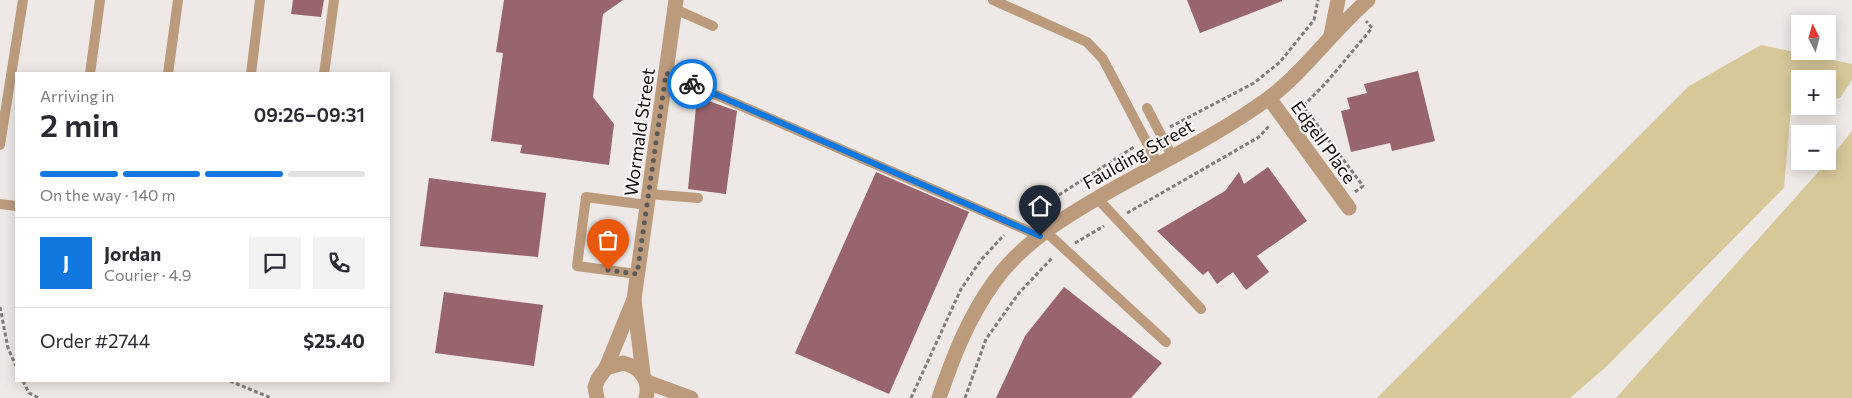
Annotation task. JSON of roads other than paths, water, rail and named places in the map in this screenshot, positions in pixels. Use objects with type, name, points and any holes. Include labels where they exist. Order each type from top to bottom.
[{"type":"street","points":[[1331,35],[1338,0]]},
{"type":"street","name":"Faulding Street","points":[[939,398],[960,340],[975,311],[995,281],[1017,256],[1043,233],[1097,198],[1172,156],[1268,98],[1293,78],[1331,35],[1368,0]]},
{"type":"street","name":"Wormald Street","points":[[646,398],[634,299],[676,5]]},
{"type":"street","name":"Edgell Place","points":[[1268,98],[1346,204]]},
{"type":"street","name":"Wormald Street","points":[[597,398],[596,387],[598,379],[606,368],[634,299]]},
{"type":"street","points":[[606,368],[623,363],[632,365],[645,378],[691,398]]},
{"type":"lane","points":[[0,146],[23,0]]},
{"type":"lane","points":[[90,72],[100,0]]},
{"type":"lane","points":[[168,72],[178,0]]},
{"type":"lane","points":[[251,72],[260,0]]},
{"type":"lane","points":[[324,72],[334,0]]},
{"type":"lane","points":[[993,0],[1087,42],[1104,59],[1158,164]]},
{"type":"lane","points":[[676,5],[713,26]]},
{"type":"lane","points":[[666,73],[1043,233],[1166,342]]},
{"type":"lane","points":[[1147,108],[1172,156]]},
{"type":"lane","points":[[637,274],[577,266],[586,197],[698,198]]},
{"type":"lane","points":[[1097,198],[1201,309]]},
{"type":"lane","points":[[0,204],[15,206]]}]
